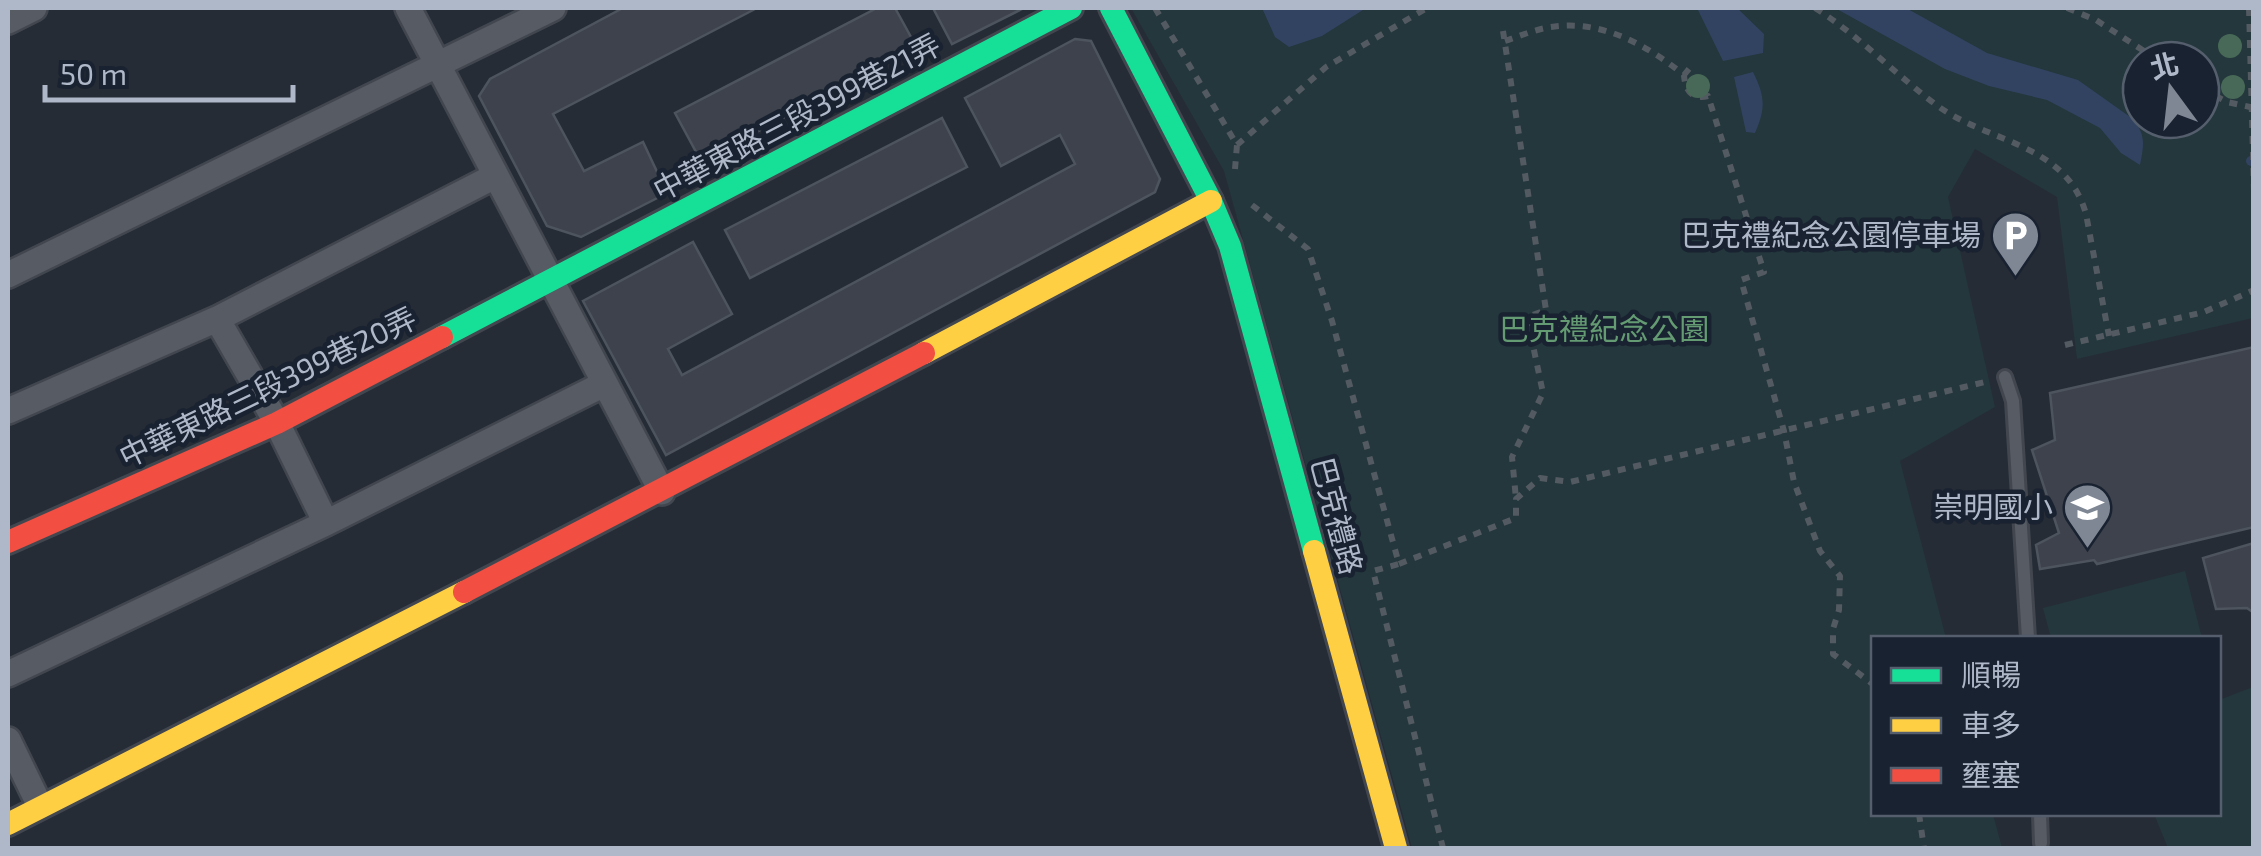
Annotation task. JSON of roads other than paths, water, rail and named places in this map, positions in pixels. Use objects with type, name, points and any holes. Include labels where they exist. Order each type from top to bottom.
[{"type":"street","points":[[8,21],[34,8]]},
{"type":"street","points":[[408,8],[662,492]]},
{"type":"street","points":[[8,274],[553,8]]},
{"type":"street","name":"中華東路三段399巷21弄","points":[[550,282],[1071,8]]},
{"type":"street","name":"巴克禮路","points":[[1111,8],[1212,201],[1230,246],[1396,848]]},
{"type":"street","points":[[8,412],[217,319],[495,176]]},
{"type":"street","points":[[8,824],[662,492],[1212,201]]},
{"type":"street","name":"中華東路三段399巷20弄","points":[[8,542],[277,423],[550,282]]},
{"type":"street","points":[[217,319],[277,423],[326,523]]},
{"type":"street","points":[[8,674],[326,523],[604,384]]},
{"type":"street","points":[[8,740],[40,806]]},
{"type":"lane","points":[[2000,378],[2013,401],[2028,636]]},
{"type":"lane","points":[[2040,816],[2042,844]]},
{"type":"water","points":[[1262,8],[1366,8],[1322,36],[1289,47],[1275,37]]},
{"type":"water","points":[[1697,8],[1737,8],[1764,34],[1763,53],[1723,61]]},
{"type":"water","points":[[1835,8],[1906,8],[1987,53],[2078,80],[2121,110],[2121,140],[2143,140],[2140,165],[2121,153],[2100,128],[2047,100],[1989,86],[1945,69]]},
{"type":"water","points":[[1753,72],[1763,102],[1755,133],[1746,132],[1734,77]]},
{"type":"place","name":"巴克禮紀念公園停車場","points":[[2016,278]]},
{"type":"place","name":"崇明國小","points":[[2088,550]]},
{"type":"park label","name":"巴克禮紀念公園","points":[[1604,330]]}]
